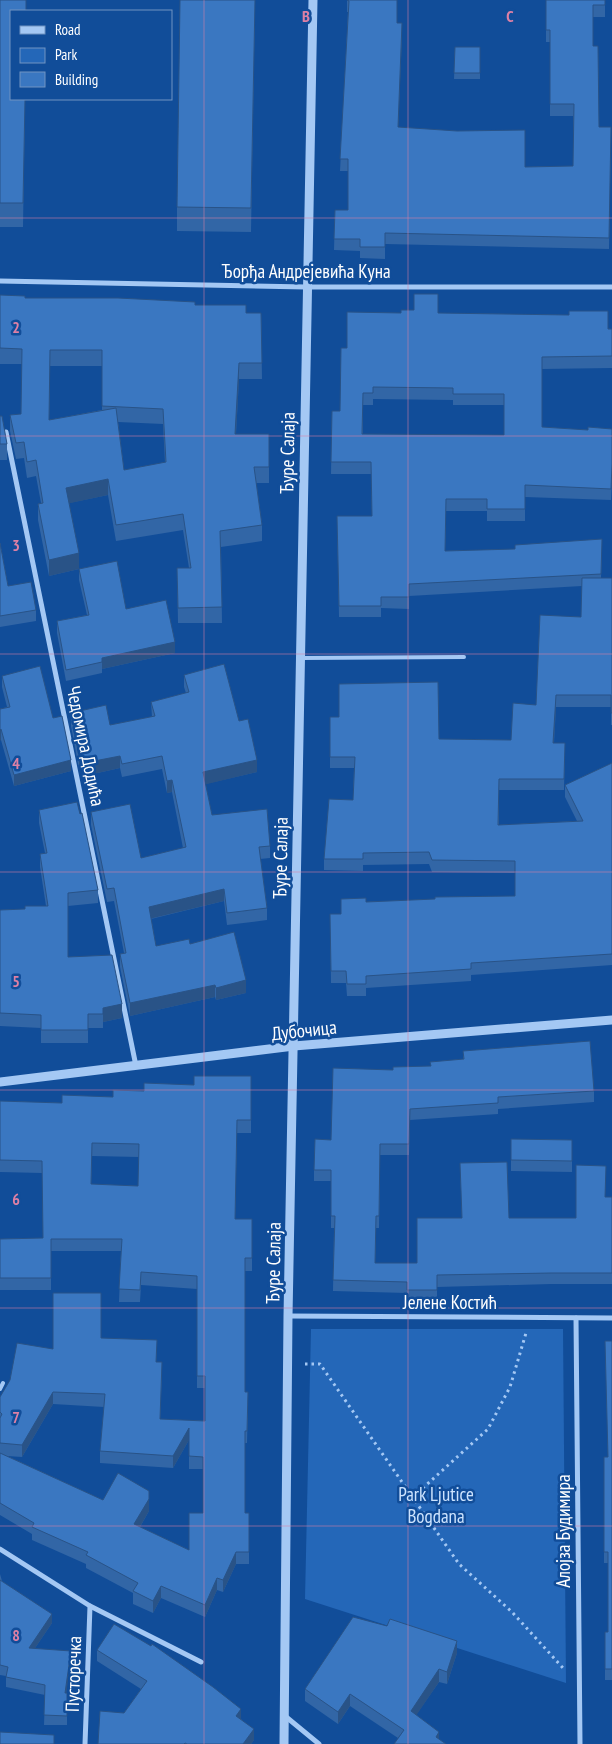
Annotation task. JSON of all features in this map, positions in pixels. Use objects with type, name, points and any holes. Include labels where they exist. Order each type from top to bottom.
[{"type":"street","name":"Ђуре Салаја","points":[[284,1744],[288,1316],[306,287],[313,0]]},
{"type":"street","name":"Ђорђа Андрејевића Куна","points":[[0,281],[306,287],[612,287]]},
{"type":"street","name":"Чедомира Додића","points":[[6,432],[136,1067]]},
{"type":"street","name":"Дубочица","points":[[0,1082],[136,1067],[294,1046],[612,1020]]},
{"type":"street","name":"Јелене Костић","points":[[288,1316],[612,1318]]},
{"type":"street","name":"Алојза Будимира","points":[[576,1318],[580,1744]]},
{"type":"street","points":[[0,1549],[90,1606],[201,1662]]},
{"type":"street","name":"Пусторечка","points":[[85,1744],[90,1606]]},
{"type":"street","points":[[285,1716],[319,1744]]},
{"type":"lane","points":[[299,658],[464,658]]},
{"type":"lane","points":[[0,1389],[3,1383]]},
{"type":"path","points":[[413,1497],[488,1428],[510,1387],[531,1318]]},
{"type":"path","points":[[320,1364],[459,1564],[539,1640],[579,1688]]},
{"type":"green space","name":"Park Ljutice Bogdana","points":[[311,1329],[563,1329],[566,1683],[305,1599]]},
{"type":"building","points":[[0,0],[26,0],[26,10],[10,10],[10,100],[25,100],[23,203],[0,203]]},
{"type":"building","points":[[180,0],[255,0],[251,208],[177,207]]},
{"type":"building","points":[[347,0],[397,0],[397,23],[402,23],[398,127],[457,131],[525,130],[525,167],[573,166],[574,104],[550,104],[550,30],[546,30],[546,0],[605,0],[605,5],[593,5],[593,46],[598,46],[599,127],[611,127],[609,238],[385,233],[385,247],[360,247],[360,239],[334,239],[335,210],[348,210],[348,159],[340,159],[349,1]]},
{"type":"building","points":[[455,47],[480,47],[480,73],[454,73]]},
{"type":"building","points":[[414,294],[438,294],[438,313],[569,315],[569,311],[608,311],[608,329],[612,329],[612,356],[542,357],[542,427],[588,430],[588,427],[612,429],[611,489],[525,485],[525,509],[487,509],[487,499],[446,499],[445,551],[515,549],[515,545],[602,539],[601,574],[409,584],[409,597],[381,597],[381,606],[339,606],[337,516],[372,516],[371,462],[331,462],[332,411],[340,411],[341,348],[347,348],[347,312],[401,313],[401,310],[414,310]],"holes":[[[373,387],[453,388],[453,394],[504,394],[504,435],[362,434],[363,393],[373,393]]]},
{"type":"building","points":[[0,295],[25,296],[25,298],[118,298],[195,302],[195,305],[246,305],[246,313],[261,313],[262,363],[239,363],[235,434],[269,434],[269,467],[254,467],[262,525],[220,531],[222,607],[178,608],[177,568],[191,568],[183,514],[116,525],[108,479],[66,488],[79,553],[49,560],[38,504],[43,503],[36,460],[27,462],[24,442],[16,443],[10,415],[21,414],[22,349],[0,348]],"holes":[[[50,350],[102,350],[102,406],[163,409],[166,462],[124,470],[116,408],[49,420]]]},
{"type":"building","points":[[0,416],[2,416],[7,444],[0,444]]},
{"type":"building","points":[[0,543],[8,586],[31,582],[36,610],[0,616]]},
{"type":"building","points":[[117,561],[126,609],[166,600],[175,642],[102,658],[102,662],[66,670],[57,621],[89,615],[79,569]]},
{"type":"building","points":[[582,578],[612,578],[612,713],[611,695],[556,695],[553,743],[565,743],[564,779],[499,779],[498,825],[583,821],[565,785],[612,763],[612,954],[471,963],[471,969],[366,976],[366,984],[347,984],[346,971],[331,971],[330,914],[341,914],[341,899],[366,898],[366,902],[435,899],[435,897],[515,896],[515,861],[432,860],[429,852],[363,853],[363,859],[324,859],[329,799],[353,800],[355,757],[330,757],[330,717],[339,717],[339,684],[438,682],[439,739],[511,740],[513,703],[536,705],[540,615],[581,617]]},
{"type":"building","points":[[224,664],[239,721],[248,719],[257,760],[203,772],[212,815],[267,809],[270,846],[259,847],[267,908],[227,913],[224,889],[149,907],[156,946],[189,939],[190,944],[234,932],[246,980],[216,988],[215,985],[130,1003],[120,954],[126,953],[114,888],[107,889],[91,812],[130,804],[141,858],[186,847],[172,780],[167,781],[162,756],[122,764],[120,756],[84,763],[82,755],[79,756],[71,713],[106,705],[110,725],[155,716],[151,702],[189,692],[184,675]]},
{"type":"building","points":[[40,666],[53,718],[62,716],[71,760],[14,775],[0,730],[0,709],[10,707],[2,676]]},
{"type":"building","points":[[77,802],[80,814],[82,813],[98,890],[68,893],[68,957],[112,955],[122,1004],[103,1008],[103,1014],[88,1014],[88,1030],[41,1030],[41,1015],[0,1013],[0,910],[25,909],[25,906],[48,906],[40,854],[47,853],[39,810]]},
{"type":"building","points":[[590,1041],[594,1091],[498,1097],[498,1103],[410,1109],[409,1144],[380,1144],[379,1216],[376,1216],[375,1263],[417,1263],[417,1218],[462,1218],[460,1163],[507,1162],[509,1218],[576,1218],[576,1165],[606,1166],[605,1197],[612,1197],[612,1273],[437,1275],[437,1290],[407,1290],[407,1282],[333,1280],[335,1216],[331,1216],[331,1170],[314,1170],[315,1139],[331,1140],[333,1068],[393,1070],[393,1067],[431,1066],[430,1062],[464,1059],[463,1051]]},
{"type":"building","points":[[194,1076],[251,1076],[251,1120],[237,1120],[235,1219],[252,1219],[252,1258],[245,1258],[245,1392],[248,1392],[247,1431],[245,1431],[245,1513],[249,1513],[249,1552],[236,1552],[223,1580],[217,1578],[205,1605],[161,1586],[153,1601],[133,1591],[138,1583],[86,1555],[88,1552],[32,1527],[34,1523],[0,1503],[0,1453],[103,1500],[118,1473],[149,1491],[149,1499],[134,1524],[189,1550],[189,1513],[203,1513],[203,1457],[189,1456],[189,1428],[173,1456],[100,1451],[105,1394],[53,1392],[22,1445],[0,1443],[0,1418],[2,1414],[0,1412],[0,1397],[10,1380],[17,1343],[53,1349],[53,1293],[101,1293],[101,1338],[157,1340],[156,1362],[162,1362],[160,1419],[205,1421],[205,1376],[197,1376],[197,1276],[141,1272],[140,1290],[119,1289],[122,1239],[51,1239],[51,1278],[0,1278],[0,1239],[43,1238],[42,1161],[0,1160],[0,1101],[62,1103],[62,1095],[113,1097],[113,1090],[144,1091],[144,1083],[194,1085]],"holes":[[[92,1143],[139,1144],[138,1186],[91,1184]]]},
{"type":"building","points":[[511,1139],[572,1140],[572,1161],[511,1160]]},
{"type":"building","points":[[605,1341],[612,1341],[612,1669],[605,1669],[605,1632],[608,1632],[608,1552],[604,1552],[604,1457],[608,1457]]},
{"type":"building","points":[[0,1580],[52,1614],[29,1648],[71,1651],[65,1693],[67,1693],[67,1716],[44,1715],[45,1685],[6,1677],[8,1667],[0,1665]]},
{"type":"building","points":[[353,1617],[387,1626],[390,1619],[457,1641],[447,1672],[439,1669],[411,1711],[439,1732],[436,1737],[446,1744],[394,1744],[404,1730],[350,1694],[338,1712],[305,1689]]},
{"type":"building","points":[[114,1624],[151,1646],[152,1644],[241,1709],[236,1716],[254,1729],[243,1744],[98,1744],[100,1711],[124,1713],[147,1681],[97,1650]]},
{"type":"building","points":[[0,1732],[54,1735],[54,1744],[0,1744]]}]
